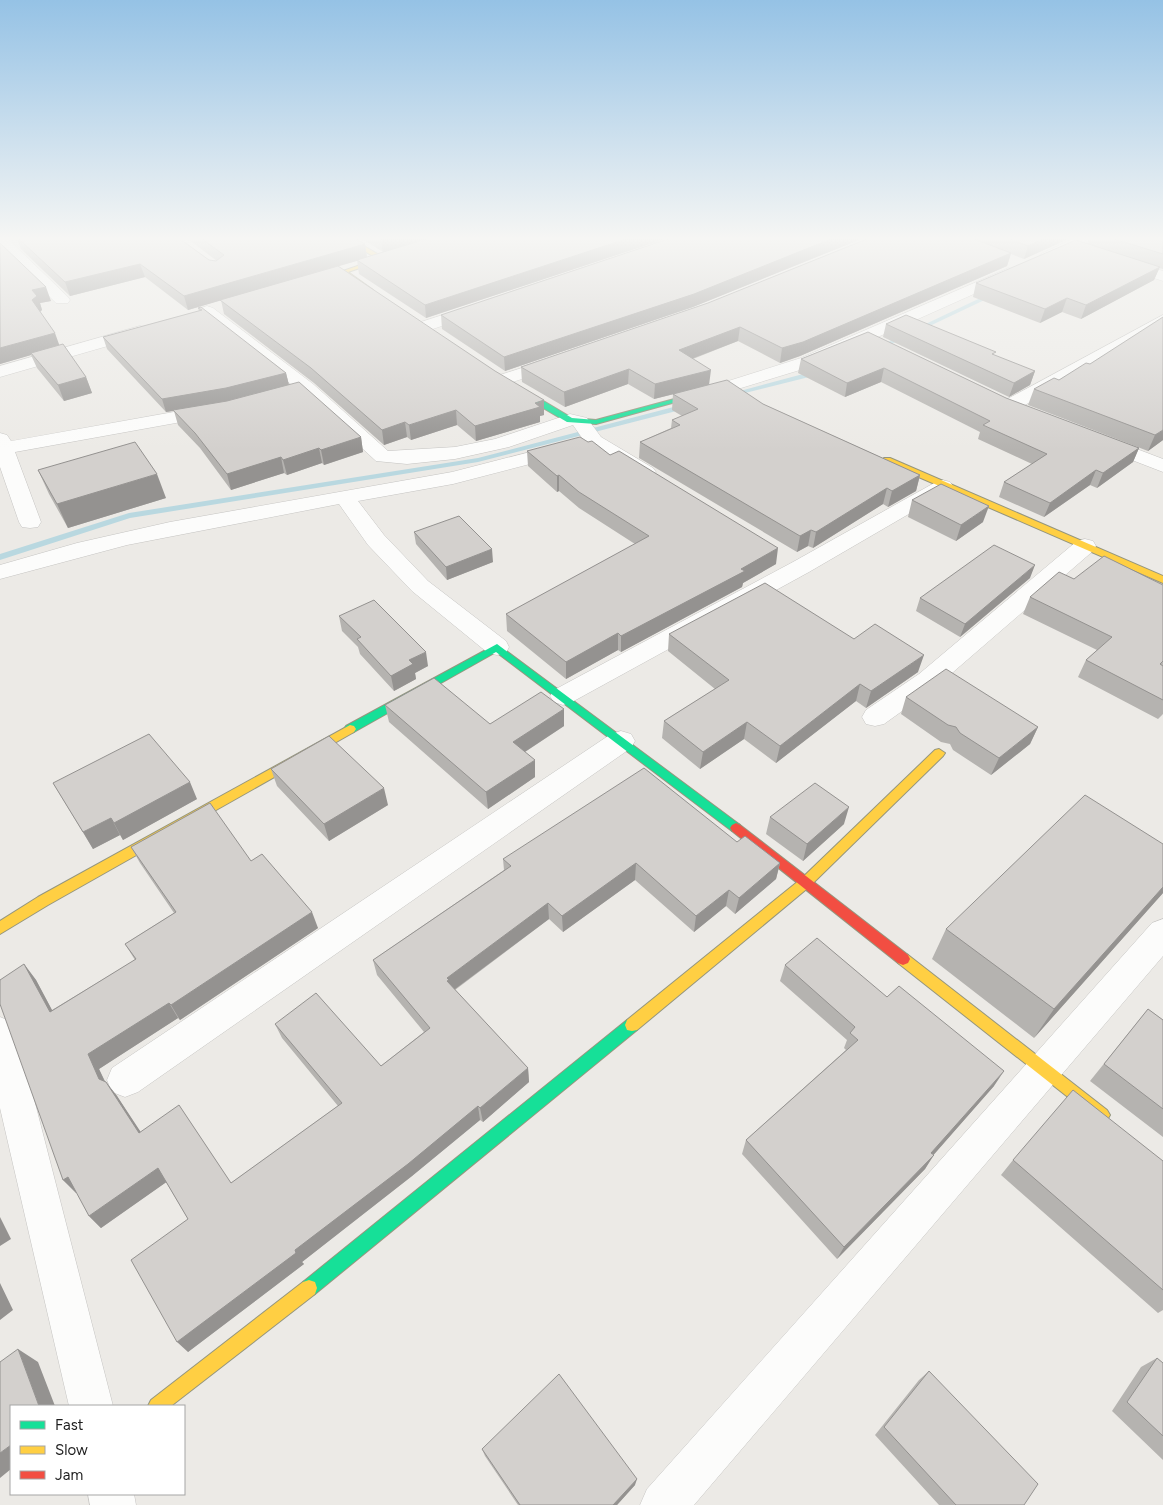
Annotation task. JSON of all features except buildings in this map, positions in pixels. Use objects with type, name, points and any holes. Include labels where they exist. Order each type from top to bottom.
[{"type":"street","points":[[188,317],[213,309]]},
{"type":"street","points":[[420,324],[476,309]]},
{"type":"street","points":[[0,572],[44,558],[151,534],[344,496],[454,478],[584,430],[596,422],[729,388],[875,341],[939,309]]},
{"type":"street","points":[[207,311],[308,388],[384,456],[418,457],[479,449],[584,430]]},
{"type":"street","points":[[1028,414],[1001,402],[1163,320]]},
{"type":"street","points":[[420,324],[440,338]]},
{"type":"street","points":[[0,372],[160,325]]},
{"type":"street","points":[[499,377],[568,357]]},
{"type":"street","points":[[499,377],[584,430],[660,482]]},
{"type":"street","points":[[283,395],[308,388]]},
{"type":"street","points":[[729,388],[744,395]]},
{"type":"street","points":[[30,522],[2,445],[230,408]]},
{"type":"street","points":[[1083,435],[1158,459]]},
{"type":"street","points":[[873,454],[942,486],[1163,580]]},
{"type":"street","points":[[563,696],[792,562],[942,486]]},
{"type":"street","points":[[344,496],[376,540],[420,586],[497,647],[621,740],[1111,1122]]},
{"type":"street","points":[[875,716],[928,680],[1085,546]]},
{"type":"street","points":[[0,928],[43,901],[497,647]]},
{"type":"street","points":[[125,1080],[621,740]]},
{"type":"street","points":[[158,1405],[356,1252],[805,883],[939,754]]},
{"type":"street","points":[[663,1505],[1163,934]]},
{"type":"street","points":[[0,1033],[91,1405]]},
{"type":"waterway","points":[[877,349],[961,309]]},
{"type":"waterway","points":[[729,395],[818,372]]},
{"type":"waterway","points":[[0,557],[129,516],[478,460],[685,406]]},
{"type":"traffic: fast","points":[[512,386],[570,420],[596,422],[708,392]]},
{"type":"traffic: fast","points":[[350,729],[497,647],[736,828]]},
{"type":"traffic: fast","points":[[309,1288],[632,1025]]},
{"type":"traffic: slow","points":[[887,460],[1163,580]]},
{"type":"traffic: slow","points":[[0,928],[43,901],[350,729]]},
{"type":"traffic: slow","points":[[632,1025],[805,883],[939,753]]},
{"type":"traffic: slow","points":[[903,959],[1102,1115]]},
{"type":"traffic: slow","points":[[158,1405],[309,1288]]},
{"type":"traffic: jam","points":[[736,828],[903,959]]}]
